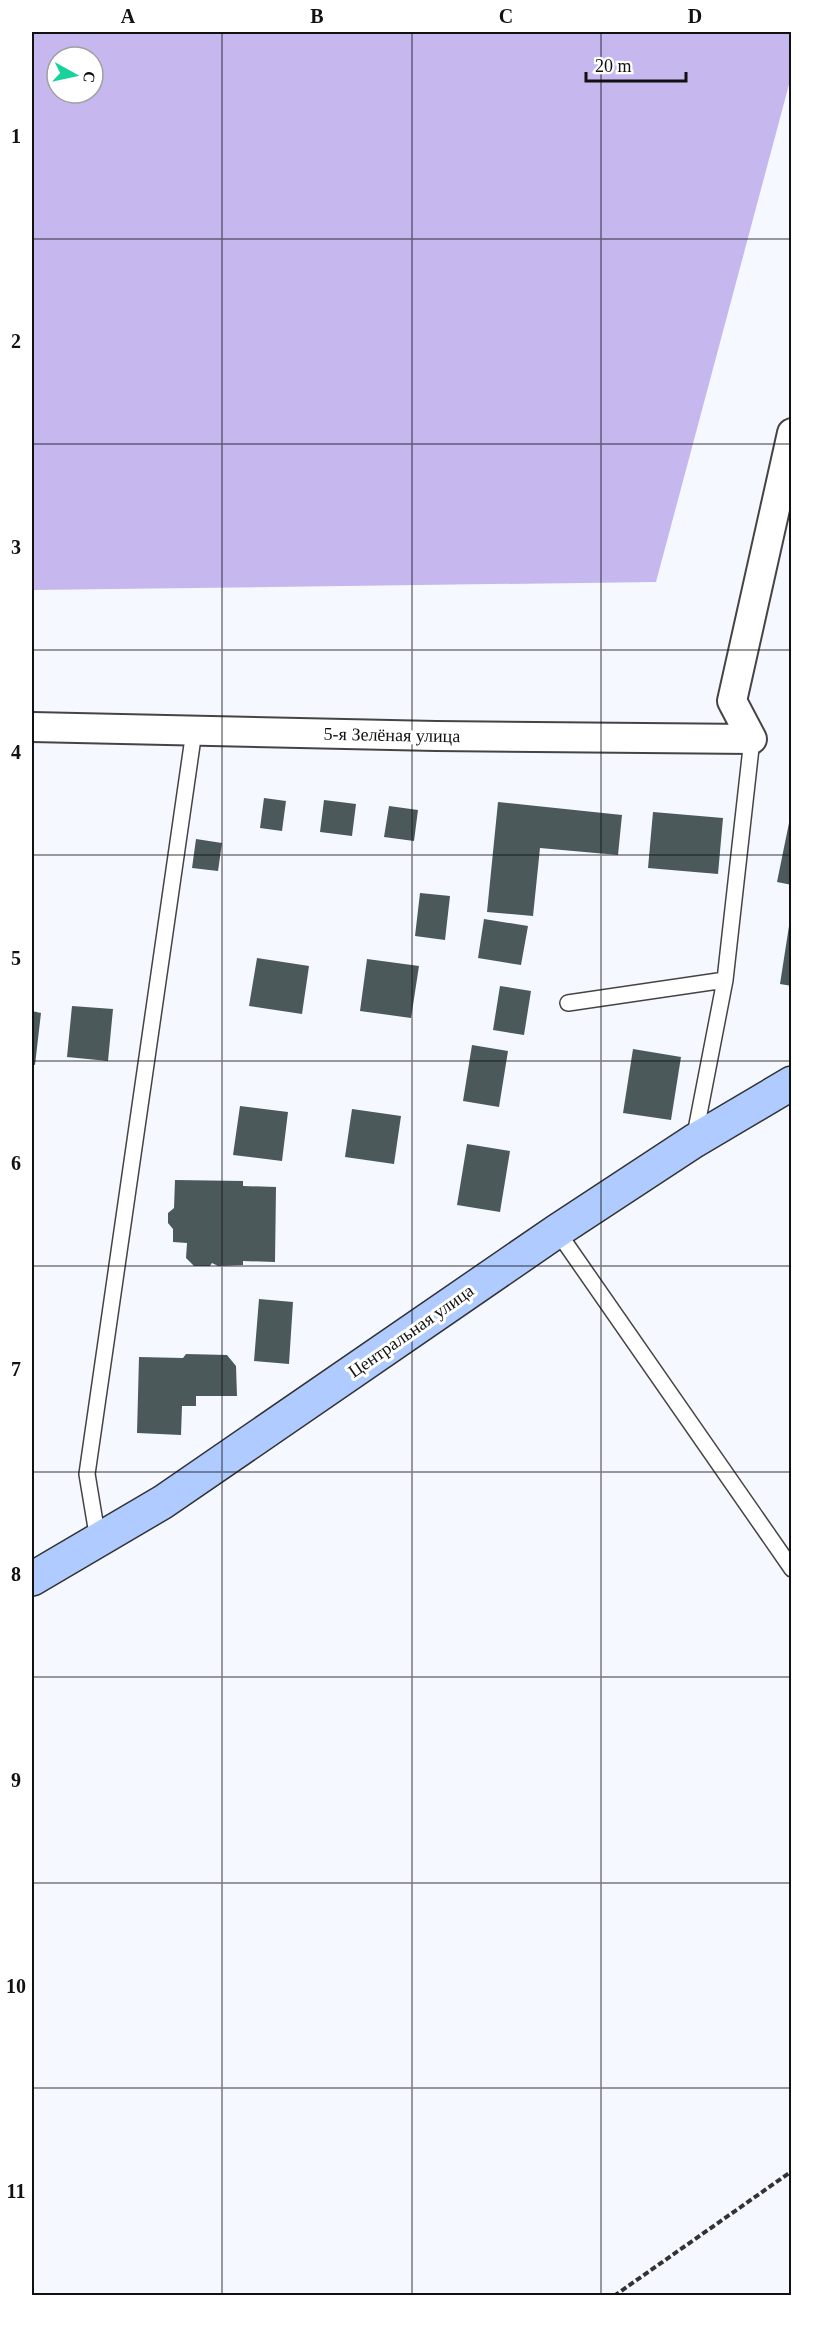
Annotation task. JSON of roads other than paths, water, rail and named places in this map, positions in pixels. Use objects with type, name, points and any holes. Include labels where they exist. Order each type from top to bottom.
[{"type":"street","points":[[752,739],[732,701],[792,433]]},
{"type":"street","name":"5-я Зелёная улица","points":[[32,727],[752,739]]},
{"type":"street","name":"Центральная улица","points":[[32,1579],[163,1502],[557,1231],[694,1142],[792,1083]]},
{"type":"lane","points":[[98,1540],[87,1474],[194,731]]},
{"type":"lane","points":[[694,1142],[725,980],[752,739]]},
{"type":"lane","points":[[568,1003],[725,980]]},
{"type":"lane","points":[[557,1231],[792,1569]]}]
